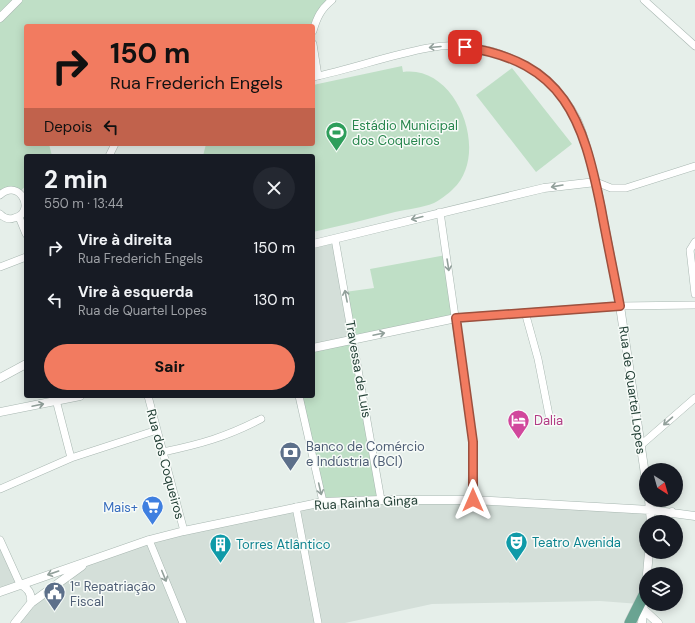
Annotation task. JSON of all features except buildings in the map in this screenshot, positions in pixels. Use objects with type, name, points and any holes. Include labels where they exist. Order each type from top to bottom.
[{"type":"main road","points":[[630,623],[639,605]]},
{"type":"street","points":[[0,18],[18,0]]},
{"type":"street","points":[[315,24],[317,17],[323,8],[332,0]]},
{"type":"street","points":[[644,0],[695,46]]},
{"type":"street","points":[[315,65],[316,76],[428,48],[452,46],[486,50],[503,55],[533,70],[545,80],[566,103],[576,118],[583,135],[596,182]]},
{"type":"street","points":[[315,244],[544,188],[596,182],[611,188],[626,188],[695,166]]},
{"type":"street","name":"Rua de Quartel Lopes","points":[[596,182],[620,306],[644,463]]},
{"type":"street","points":[[0,195],[10,190],[15,190],[22,196],[24,202]]},
{"type":"street","points":[[0,214],[9,219],[18,217],[24,209]]},
{"type":"street","points":[[440,212],[473,442],[473,500]]},
{"type":"street","points":[[18,217],[24,230]]},
{"type":"street","name":"Travessa de Luis","points":[[335,239],[354,339],[381,500]]},
{"type":"street","points":[[695,242],[690,250],[695,294]]},
{"type":"street","points":[[0,267],[24,258]]},
{"type":"street","points":[[315,348],[456,318],[620,306],[695,304]]},
{"type":"street","points":[[525,312],[538,359],[549,415]]},
{"type":"street","points":[[0,378],[24,365]]},
{"type":"street","points":[[0,412],[56,398],[71,458]]},
{"type":"street","name":"Rua dos Coqueiros","points":[[149,398],[184,531]]},
{"type":"street","points":[[299,398],[323,502]]},
{"type":"street","points":[[641,445],[695,398]]},
{"type":"street","points":[[163,452],[205,443],[235,432],[262,419]]},
{"type":"street","points":[[0,489],[71,458],[157,430]]},
{"type":"street","name":"Rua Rainha Ginga","points":[[0,592],[149,540],[184,531],[323,502],[381,500],[473,500],[650,510],[695,516]]},
{"type":"street","points":[[296,507],[318,623]]},
{"type":"street","points":[[649,507],[650,515]]},
{"type":"street","points":[[668,515],[672,512]]},
{"type":"street","points":[[0,540],[20,584],[29,592],[31,603]]},
{"type":"street","points":[[149,540],[183,623]]},
{"type":"street","points":[[15,623],[31,603],[90,561]]},
{"type":"street","points":[[642,623],[643,611]]},
{"type":"street","points":[[645,611],[658,623]]},
{"type":"shaded area","points":[[335,239],[354,339],[315,348],[315,244]]},
{"type":"shaded area","points":[[381,500],[650,510],[650,515],[639,515],[639,559],[647,559],[647,567],[639,567],[639,604],[600,601],[432,604],[345,623],[15,623],[31,603],[90,561],[149,540],[296,507]]},
{"type":"shaded area","points":[[0,540],[20,584],[0,592]]},
{"type":"green space","points":[[0,0],[332,0],[314,24],[24,24],[24,146],[50,146],[52,154],[24,154],[24,188],[19,192],[0,193]]},
{"type":"green space","name":"Estádio Municipal dos Coqueiros","points":[[402,66],[403,72],[422,73],[439,82],[453,96],[462,114],[468,134],[469,155],[464,174],[453,189],[434,203],[315,232],[315,154],[204,154],[206,146],[315,146],[315,85]]},
{"type":"green space","points":[[512,68],[572,144],[536,172],[476,95]]},
{"type":"green space","points":[[446,255],[456,318],[354,339],[345,292],[374,288],[370,269]]},
{"type":"green space","points":[[354,339],[381,500],[323,502],[299,398],[315,398],[315,348]]},
{"type":"place","name":"Estádio Municipal dos Coqueiros","points":[[336,152]]},
{"type":"place","name":"Dalia","points":[[518,440]]},
{"type":"place","name":"Banco de Comércio e Indústria (BCI)","points":[[290,472]]},
{"type":"place","name":"Mais+","points":[[153,526]]},
{"type":"place","name":"Teatro Avenida","points":[[516,562]]},
{"type":"place","name":"Torres Atlântico","points":[[220,564]]},
{"type":"place","name":"1ª Repatriação Fiscal","points":[[54,612]]},
{"type":"route","points":[[465,47],[486,50],[503,55],[533,70],[555,90],[576,118],[583,135],[596,182],[620,306],[456,318],[473,442],[473,500]]}]
